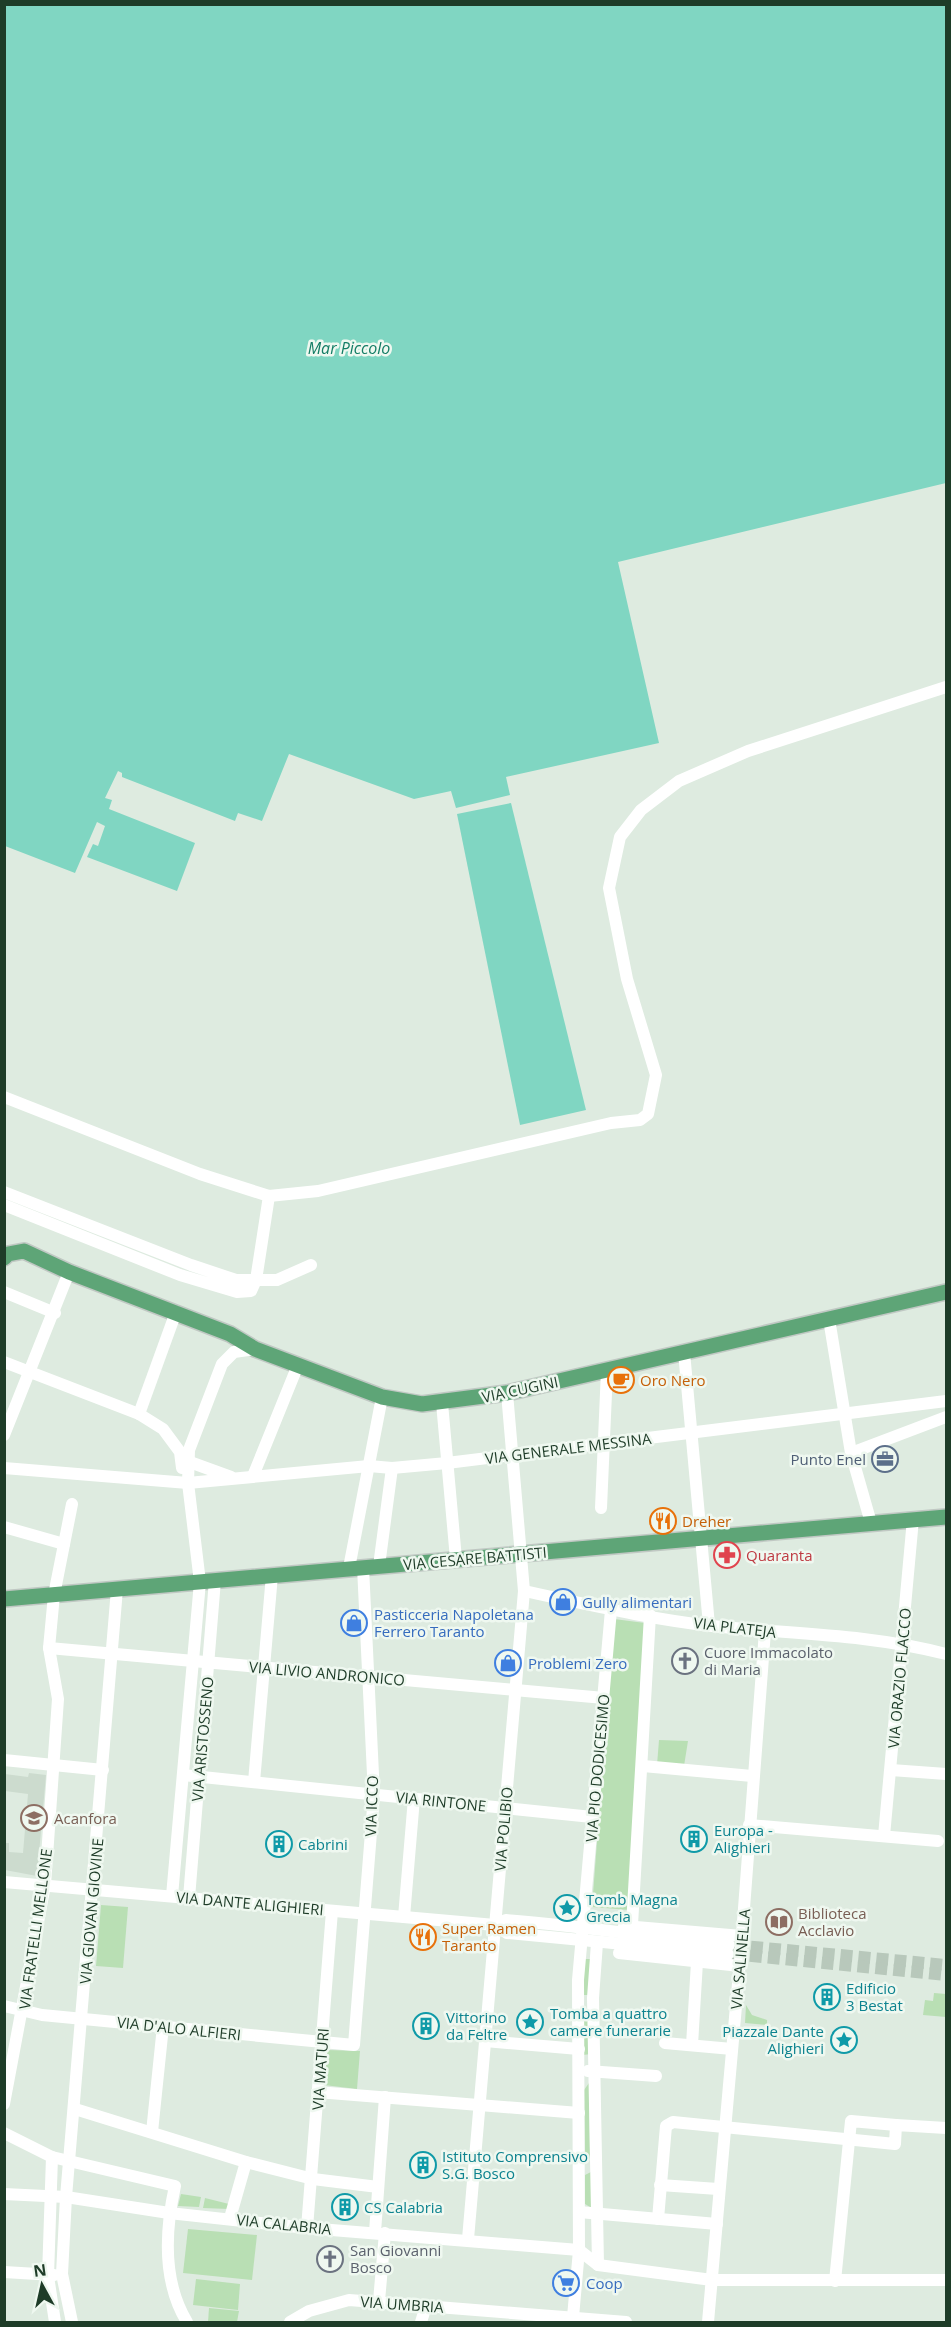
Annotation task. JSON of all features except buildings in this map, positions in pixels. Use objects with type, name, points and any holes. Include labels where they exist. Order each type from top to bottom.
[{"type":"main road","name":"VIA CUGINI","points":[[4,1258],[8,1254],[24,1251],[69,1272],[230,1334],[255,1349],[382,1397],[422,1404],[507,1393],[946,1292]]},
{"type":"main road","name":"VIA CESARE BATTISTI","points":[[4,1599],[702,1536],[946,1517]]},
{"type":"street","points":[[4,1096],[200,1174],[269,1196],[318,1191],[611,1123],[640,1120],[648,1114],[656,1075],[627,979],[609,888],[620,837],[641,810],[679,781],[748,751],[946,687]]},
{"type":"street","points":[[4,1192],[191,1265],[236,1280],[277,1280],[311,1265]]},
{"type":"street","points":[[4,1205],[180,1275],[237,1293],[251,1291],[256,1280],[269,1196]]},
{"type":"street","points":[[4,1435],[55,1313],[69,1272]]},
{"type":"street","points":[[4,1292],[55,1313]]},
{"type":"street","points":[[139,1414],[176,1312]]},
{"type":"street","points":[[823,1321],[851,1453],[871,1523]]},
{"type":"street","points":[[182,1482],[193,1437],[222,1365],[234,1353],[255,1349]]},
{"type":"street","points":[[684,1352],[709,1625]]},
{"type":"street","points":[[4,1362],[139,1414],[164,1429],[180,1452],[182,1482],[207,1581]]},
{"type":"street","points":[[253,1476],[298,1365]]},
{"type":"street","points":[[601,1508],[607,1370]]},
{"type":"street","name":"VIA POLIBIO","points":[[468,2240],[524,1591],[507,1393]]},
{"type":"street","name":"VIA ICCO","points":[[354,2045],[374,1795],[368,1677],[356,1568],[369,1466],[382,1397]]},
{"type":"street","name":"VIA GENERALE MESSINA","points":[[4,1468],[182,1482],[369,1466],[392,1468],[603,1445],[946,1401]]},
{"type":"street","points":[[442,1403],[456,1559]]},
{"type":"street","points":[[851,1453],[946,1417]]},
{"type":"street","points":[[172,1439],[183,1440],[193,1437]]},
{"type":"street","points":[[187,1461],[234,1478]]},
{"type":"street","points":[[379,1566],[392,1468]]},
{"type":"street","name":"VIA FRATELLI MELLONE","points":[[4,2104],[24,2010],[45,1885],[58,1699],[50,1648],[54,1595],[72,1504]]},
{"type":"street","name":"VIA ORAZIO FLACCO","points":[[884,1836],[913,1519]]},
{"type":"street","points":[[4,1527],[64,1544]]},
{"type":"street","points":[[254,1782],[272,1575]]},
{"type":"street","name":"VIA ARISTOSSENO","points":[[172,1896],[193,1661],[207,1581]]},
{"type":"street","name":"VIA ARISTOSSENO","points":[[189,1898],[209,1662],[207,1581]]},
{"type":"street","name":"VIA GIOVAN GIOVINE","points":[[72,2322],[62,2274],[66,2197],[117,1589]]},
{"type":"street","name":"VIA PLATEJA","points":[[524,1591],[611,1610],[709,1625],[902,1643],[946,1654]]},
{"type":"street","name":"VIA PIO DODICESIMO","points":[[582,1941],[611,1610]]},
{"type":"street","points":[[632,1924],[650,1615]]},
{"type":"street","name":"VIA SALINELLA","points":[[708,2322],[718,2189],[740,1966],[752,1776],[765,1631]]},
{"type":"street","name":"VIA LIVIO ANDRONICO","points":[[50,1648],[604,1698]]},
{"type":"street","points":[[4,1760],[103,1770]]},
{"type":"street","points":[[642,1766],[752,1776]]},
{"type":"street","points":[[891,1770],[946,1774]]},
{"type":"street","name":"VIA RINTONE","points":[[183,1775],[592,1817]]},
{"type":"street","points":[[404,1917],[414,1798]]},
{"type":"street","points":[[749,1825],[938,1841]]},
{"type":"street","name":"VIA DANTE ALIGHIERI","points":[[4,1882],[495,1925],[507,1933],[599,1943],[728,1949],[608,1929],[506,1920],[495,1925]]},
{"type":"street","name":"VIA MATURI","points":[[307,2228],[313,2179],[317,2092],[332,1911]]},
{"type":"street","name":"VIA DANTE ALIGHIERI","points":[[608,1929],[632,1924],[742,1936]]},
{"type":"street","points":[[573,2317],[579,2250],[578,1997],[582,1941]]},
{"type":"street","points":[[598,2265],[593,1998],[599,1943]]},
{"type":"street","name":"VIA DANTE ALIGHIERI","points":[[599,1943],[616,1952],[740,1966]]},
{"type":"street","points":[[692,2045],[697,1962]]},
{"type":"street","points":[[578,1997],[593,1998]]},
{"type":"street","name":"VIA D'ALO ALFIERI","points":[[4,2006],[42,2015],[354,2045]]},
{"type":"street","points":[[152,2132],[163,2026]]},
{"type":"street","points":[[485,2041],[579,2049]]},
{"type":"street","points":[[665,2043],[732,2049]]},
{"type":"street","points":[[578,2071],[595,2070],[656,2076]]},
{"type":"street","points":[[317,2092],[579,2113]]},
{"type":"street","points":[[379,2301],[378,2187],[385,2097]]},
{"type":"street","points":[[75,2109],[246,2162],[313,2179],[378,2187]]},
{"type":"street","points":[[835,2282],[847,2140],[851,2121],[946,2128]]},
{"type":"street","points":[[658,2219],[666,2126],[673,2122],[895,2144],[897,2125]]},
{"type":"street","points":[[4,2133],[52,2157],[175,2186],[169,2213],[168,2260],[176,2300],[187,2322]]},
{"type":"street","points":[[52,2157],[48,2276],[55,2322]]},
{"type":"street","points":[[230,2218],[246,2162]]},
{"type":"street","points":[[579,2163],[597,2163]]},
{"type":"street","points":[[660,2185],[718,2189]]},
{"type":"street","name":"VIA CALABRIA","points":[[4,2194],[66,2197],[169,2213],[307,2228],[579,2250]]},
{"type":"street","points":[[579,2212],[717,2224]]},
{"type":"street","points":[[579,2250],[598,2265],[712,2280],[835,2282],[946,2276]]},
{"type":"street","points":[[4,2272],[48,2276],[62,2274]]},
{"type":"street","name":"VIA UMBRIA","points":[[290,2322],[309,2311],[349,2300],[626,2322]]},
{"type":"street","points":[[421,2322],[426,2306]]},
{"type":"shaded area","points":[[614,1619],[645,1623],[629,1910],[592,1907]]},
{"type":"shaded area","points":[[659,1740],[688,1741],[684,1766],[657,1765]]},
{"type":"shaded area","name":"Acanfora","points":[[29,1773],[46,1775],[37,1876],[5,1870],[5,1843],[9,1843],[9,1852],[23,1853],[28,1794],[5,1791],[5,1774],[28,1777]]},
{"type":"shaded area","points":[[101,1905],[128,1907],[123,1968],[96,1966]]},
{"type":"shaded area","points":[[583,1959],[590,1959],[590,1995],[582,1995]]},
{"type":"shaded area","points":[[934,1993],[946,1994],[946,2017],[923,2015],[925,2000],[933,2001]]},
{"type":"shaded area","points":[[746,2005],[752,2015],[767,2020],[767,2025],[745,2023]]},
{"type":"shaded area","points":[[583,2010],[587,2011],[591,2054],[583,2055]]},
{"type":"shaded area","points":[[327,2050],[360,2051],[357,2089],[324,2085]]},
{"type":"shaded area","points":[[589,2083],[590,2159],[585,2155],[584,2090]]},
{"type":"shaded area","points":[[591,2172],[592,2207],[590,2207],[585,2204],[585,2175]]},
{"type":"shaded area","points":[[181,2194],[201,2197],[199,2207],[178,2206]]},
{"type":"shaded area","points":[[205,2198],[229,2204],[229,2209],[203,2208]]},
{"type":"shaded area","points":[[188,2229],[257,2235],[252,2280],[183,2273]]},
{"type":"shaded area","points":[[196,2279],[240,2284],[238,2310],[193,2305]]},
{"type":"shaded area","points":[[209,2308],[239,2311],[237,2322],[208,2322]]},
{"type":"water","name":"Mar Piccolo","points":[[4,5],[946,5],[946,483],[618,562],[659,743],[506,777],[510,795],[456,808],[451,791],[414,799],[289,754],[262,821],[238,813],[235,821],[122,777],[122,773],[118,771],[105,798],[112,800],[109,809],[195,843],[177,891],[87,857],[93,844],[98,846],[105,826],[97,822],[75,873],[5,846]]},
{"type":"water","points":[[511,803],[586,1110],[520,1125],[457,814]]},
{"type":"tunnel","points":[[733,1945],[946,1965]]},
{"type":"tunnel","points":[[732,1954],[946,1975]]},
{"type":"place","name":"Oro Nero","points":[[621,1380]]},
{"type":"place","name":"Punto Enel","points":[[885,1459]]},
{"type":"place","name":"Dreher","points":[[663,1521]]},
{"type":"place","name":"Quaranta","points":[[727,1555]]},
{"type":"place","name":"Gully alimentari","points":[[563,1602]]},
{"type":"place","name":"Pasticceria Napoletana Ferrero Taranto","points":[[354,1623]]},
{"type":"place","name":"Cuore Immacolato di Maria","points":[[685,1661]]},
{"type":"place","name":"Problemi Zero","points":[[508,1663]]},
{"type":"place","name":"Acanfora","points":[[34,1818]]},
{"type":"place","name":"Europa - Alighieri","points":[[694,1839]]},
{"type":"place","name":"Cabrini","points":[[279,1844]]},
{"type":"place","name":"Tomb Magna Grecia","points":[[567,1908]]},
{"type":"place","name":"Biblioteca Acclavio","points":[[779,1922]]},
{"type":"place","name":"Super Ramen Taranto","points":[[423,1937]]},
{"type":"place","name":"Edificio 3 Bestat","points":[[827,1997]]},
{"type":"place","name":"Tomba a quattro camere funerarie","points":[[530,2022]]},
{"type":"place","name":"Vittorino da Feltre","points":[[426,2026]]},
{"type":"place","name":"Piazzale Dante Alighieri","points":[[844,2040]]},
{"type":"place","name":"Istituto Comprensivo S.G. Bosco","points":[[423,2165]]},
{"type":"place","name":"CS Calabria","points":[[345,2207]]},
{"type":"place","name":"San Giovanni Bosco","points":[[330,2259]]},
{"type":"place","name":"Coop","points":[[566,2283]]}]
